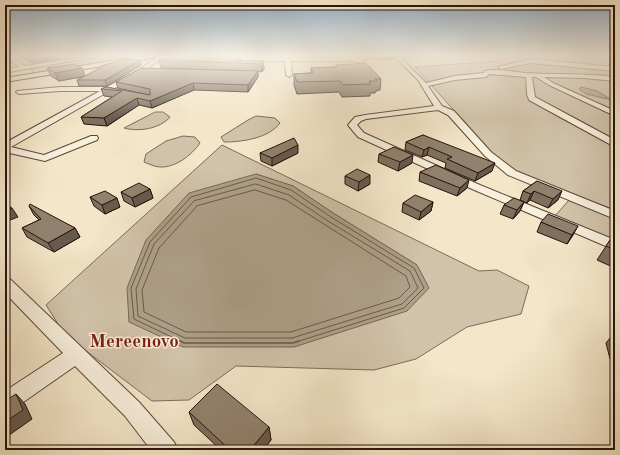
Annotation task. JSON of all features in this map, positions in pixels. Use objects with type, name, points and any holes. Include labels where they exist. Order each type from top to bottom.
[{"type":"main road","points":[[5,80],[21,77]]},
{"type":"street","points":[[5,148],[131,77]]},
{"type":"street","points":[[417,77],[424,85],[439,108]]},
{"type":"street","points":[[424,85],[463,77]]},
{"type":"street","points":[[533,77],[530,94],[532,98],[615,144]]},
{"type":"street","points":[[537,77],[615,114]]},
{"type":"street","points":[[594,77],[615,80]]},
{"type":"street","points":[[19,92],[60,89],[120,91]]},
{"type":"street","points":[[615,215],[512,173],[488,154],[451,113],[439,108],[366,117],[358,119],[352,125],[360,135],[476,187],[615,245]]},
{"type":"street","points":[[5,148],[44,158],[94,138]]},
{"type":"street","points":[[5,284],[132,409],[166,450]]},
{"type":"street","points":[[5,403],[77,354]]},
{"type":"shaded area","points":[[424,77],[615,77],[615,210],[516,172],[494,155]]},
{"type":"shaded area","points":[[155,112],[163,112],[170,117],[155,127],[136,130],[124,128]]},
{"type":"shaded area","points":[[256,116],[275,118],[280,123],[262,136],[247,140],[224,142],[221,137]]},
{"type":"shaded area","points":[[183,136],[195,137],[200,143],[197,148],[183,160],[166,167],[160,167],[144,162],[146,154],[166,141]]},
{"type":"shaded area","points":[[222,145],[479,271],[497,270],[529,286],[521,314],[467,327],[416,359],[374,370],[236,366],[189,400],[152,401],[65,335],[46,305]],"holes":[[[256,174],[293,186],[333,213],[417,265],[294,347]]]},
{"type":"shaded area","points":[[570,199],[615,217],[615,242],[554,217]]},
{"type":"water","points":[[581,87],[597,91],[612,100],[586,94],[579,89]]},
{"type":"water","points":[[256,174],[293,186],[333,213],[417,265],[429,288],[407,311],[294,347],[183,347],[129,322],[127,288],[146,240],[189,193]]},
{"type":"building","points":[[82,77],[110,77],[105,80],[77,80]]},
{"type":"building","points":[[125,77],[254,77],[248,85],[193,83],[150,101],[137,98],[104,118],[81,117],[122,91],[101,89],[106,87],[150,95],[150,89],[116,82]]},
{"type":"building","points":[[295,77],[379,77],[381,79],[375,79],[377,81],[369,81],[371,84],[343,85],[340,81],[297,82]]},
{"type":"building","points":[[423,135],[495,163],[478,173],[447,159],[452,157],[429,147],[424,150],[406,142]]},
{"type":"building","points":[[294,138],[298,145],[272,158],[260,153]]},
{"type":"building","points":[[394,147],[413,155],[400,162],[379,154]]},
{"type":"building","points":[[436,165],[469,180],[460,188],[420,172]]},
{"type":"building","points":[[357,169],[370,175],[359,182],[345,176]]},
{"type":"building","points":[[537,181],[562,191],[553,199],[534,191],[531,194],[523,191]]},
{"type":"building","points":[[139,183],[150,189],[132,198],[121,192]]},
{"type":"building","points":[[105,191],[117,198],[102,205],[90,197]]},
{"type":"building","points":[[415,195],[433,202],[421,212],[403,203]]},
{"type":"building","points":[[514,198],[524,202],[517,210],[504,205]]},
{"type":"building","points":[[5,203],[12,208],[5,211]]},
{"type":"building","points":[[30,204],[75,228],[48,243],[22,228],[41,219],[29,206]]},
{"type":"building","points":[[548,214],[578,226],[572,235],[541,222]]},
{"type":"building","points":[[614,234],[615,235],[615,250],[606,246]]},
{"type":"building","points":[[217,384],[269,427],[250,450],[230,450],[189,412]]},
{"type":"building","points":[[16,394],[23,410],[5,422],[5,401]]},
{"type":"district","name":"Mereenovo","points":[[134,340]]}]
